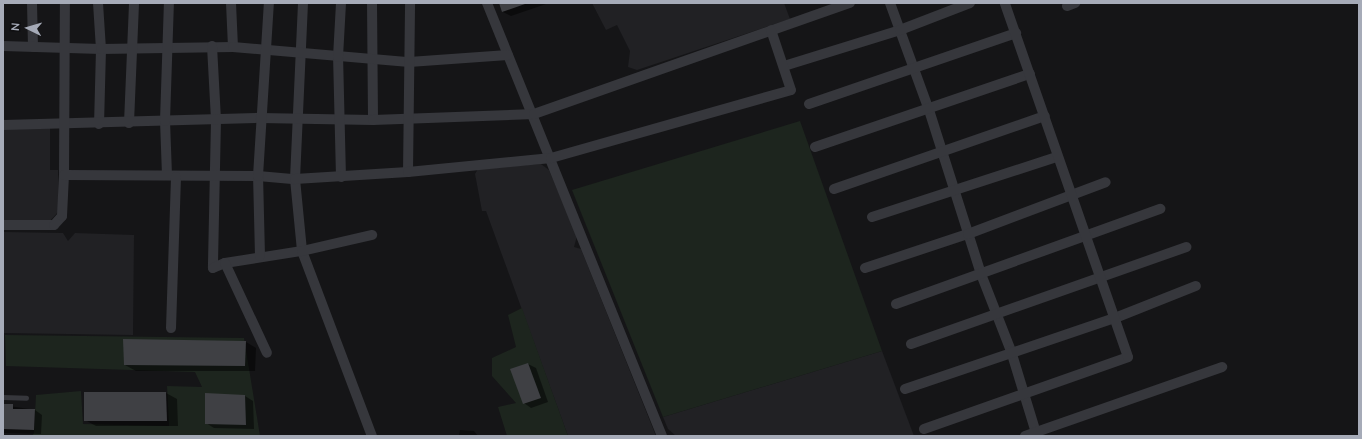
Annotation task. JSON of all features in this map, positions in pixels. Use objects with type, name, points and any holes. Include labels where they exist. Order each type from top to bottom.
[{"type":"street","points":[[32,3],[33,47]]},
{"type":"street","points":[[3,225],[54,225],[62,216],[64,175],[63,124],[65,3]]},
{"type":"street","points":[[98,3],[101,49],[99,124]]},
{"type":"street","points":[[129,123],[134,3]]},
{"type":"street","points":[[169,3],[165,121],[171,176],[171,328]]},
{"type":"street","points":[[231,3],[233,46]]},
{"type":"street","points":[[260,256],[258,176],[260,118],[269,3]]},
{"type":"street","points":[[303,3],[295,179],[302,251],[372,436]]},
{"type":"street","points":[[341,3],[338,57],[341,177]]},
{"type":"street","points":[[372,3],[374,61],[373,120]]},
{"type":"street","points":[[408,172],[408,62],[410,3]]},
{"type":"street","points":[[488,3],[508,55],[534,114],[662,436]]},
{"type":"street","points":[[3,125],[99,124],[260,118],[373,120],[408,117],[534,114],[850,3]]},
{"type":"street","points":[[890,3],[929,110],[981,274],[1011,351],[1037,434]]},
{"type":"street","points":[[784,66],[900,30],[970,3]]},
{"type":"street","points":[[924,428],[1128,357],[1057,157],[1045,116],[1005,3]]},
{"type":"street","points":[[64,175],[258,176],[295,179],[408,172],[551,158],[791,90],[771,30]]},
{"type":"street","points":[[809,104],[1016,33]]},
{"type":"street","points":[[3,46],[101,49],[167,46],[233,46],[266,51],[374,61],[408,62],[508,55]]},
{"type":"street","points":[[212,46],[216,120],[213,268],[226,262],[302,251],[372,235]]},
{"type":"street","points":[[815,147],[929,110],[1030,74]]},
{"type":"street","points":[[834,189],[1045,116]]},
{"type":"street","points":[[872,217],[1057,157]]},
{"type":"street","points":[[865,268],[968,234],[1106,182]]},
{"type":"street","points":[[896,304],[1160,210]]},
{"type":"street","points":[[912,344],[1100,276],[1186,247]]},
{"type":"street","points":[[226,262],[267,353]]},
{"type":"street","points":[[905,389],[1011,351],[1115,318],[1196,286]]},
{"type":"street","points":[[1025,436],[1037,434],[1222,367]]},
{"type":"lane","points":[[3,397],[26,398]]},
{"type":"shaded area","points":[[592,3],[784,3],[790,19],[637,70],[628,67],[630,51],[617,25],[606,30]]},
{"type":"shaded area","points":[[800,121],[882,351],[663,417],[572,190]]},
{"type":"shaded area","points":[[3,128],[50,128],[50,170],[58,170],[59,211],[49,222],[3,222]]},
{"type":"shaded area","points":[[541,164],[549,170],[577,236],[574,247],[581,249],[656,436],[568,436],[486,211],[482,211],[475,174],[478,169]]},
{"type":"shaded area","points":[[3,232],[63,233],[68,241],[75,233],[134,235],[133,335],[3,333]]},
{"type":"shaded area","points":[[522,308],[568,436],[507,436],[498,407],[516,403],[492,376],[492,358],[516,347],[508,315]]},
{"type":"shaded area","points":[[5,335],[244,338],[260,436],[32,436],[34,433],[36,395],[81,391],[83,424],[169,426],[167,386],[202,387],[195,372],[6,366]]},
{"type":"shaded area","points":[[882,351],[914,436],[676,436],[668,429],[663,417]]},
{"type":"building","points":[[499,3],[525,3],[525,4],[502,12]]},
{"type":"building","points":[[123,339],[246,341],[245,366],[124,365]]},
{"type":"building","points":[[528,363],[541,398],[523,404],[510,369]]},
{"type":"building","points":[[84,392],[166,392],[167,421],[84,421]]},
{"type":"building","points":[[205,393],[245,395],[246,425],[205,424]]},
{"type":"building","points":[[3,404],[13,404],[13,409],[35,409],[34,430],[3,429]]}]
